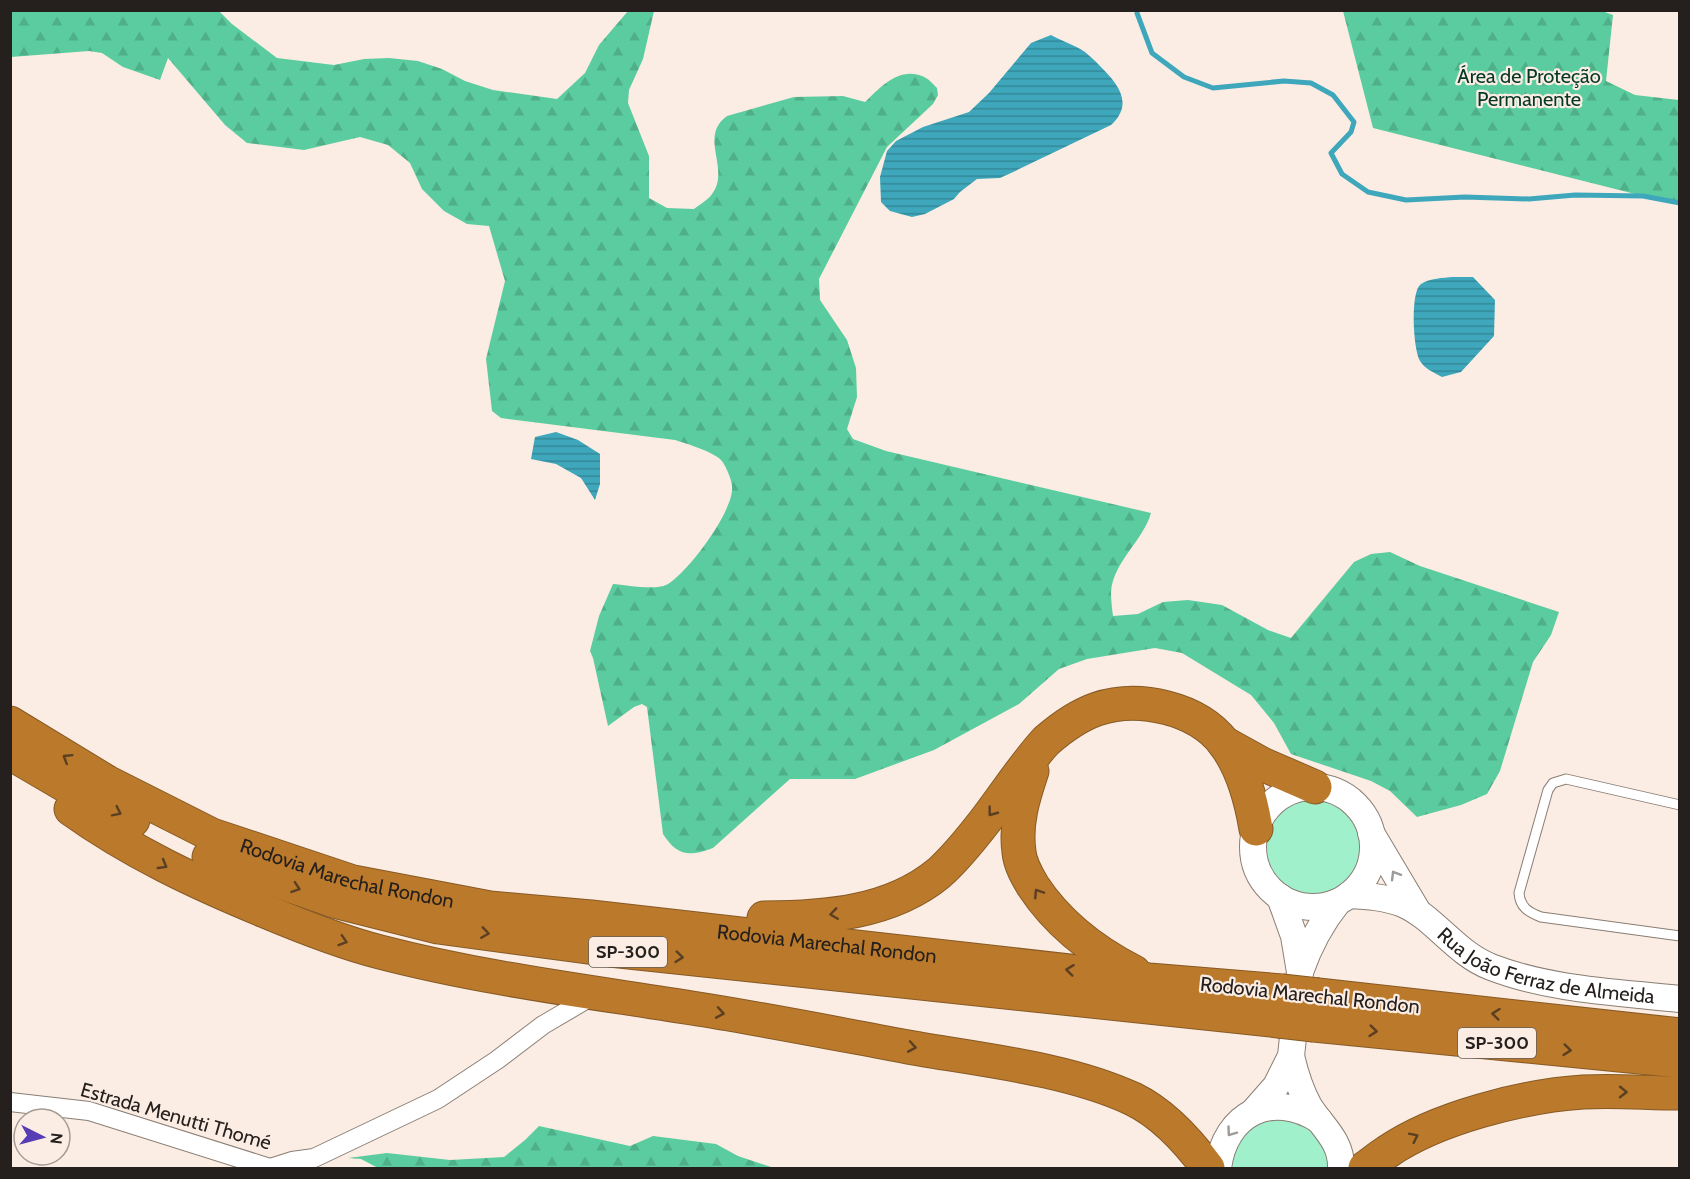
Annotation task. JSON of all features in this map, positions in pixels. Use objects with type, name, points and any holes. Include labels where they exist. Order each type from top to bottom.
[{"type":"highway","points":[[591,917],[805,918],[853,911],[897,899],[938,873],[965,846],[1039,748],[1063,726],[1100,708],[1121,705],[1169,708],[1193,717],[1210,729],[1224,743],[1239,769],[1249,795],[1256,829]]},
{"type":"highway","name":"Rodovia Marechal Rondon","points":[[10,723],[107,782],[212,835],[353,882],[490,908],[591,917],[1149,980],[1299,1001],[1680,1061]]},
{"type":"highway","points":[[1224,743],[1262,764],[1315,787]]},
{"type":"highway","points":[[1039,748],[1019,808],[1019,855],[1027,876],[1044,903],[1092,948],[1149,980]]},
{"type":"highway","name":"Rodovia Marechal Rondon","points":[[10,753],[80,794],[213,859],[334,902],[438,927],[610,950],[1299,1001],[1680,1035]]},
{"type":"highway","points":[[10,763],[94,826],[178,874],[298,925],[378,952],[536,984],[702,1009],[984,1060],[1090,1082],[1135,1100],[1153,1110],[1182,1137],[1208,1168]]},
{"type":"highway","points":[[1365,1168],[1387,1151],[1414,1136],[1495,1107],[1557,1094],[1680,1093]]},
{"type":"main road","points":[[1254,1112],[1276,1086],[1291,1056],[1299,1001],[1314,938],[1327,916],[1361,883],[1369,868],[1373,851],[1371,833],[1364,815],[1351,801],[1334,791],[1315,787],[1296,789],[1279,798],[1265,812],[1256,829],[1253,844],[1257,867],[1268,887],[1293,904],[1308,907],[1324,906],[1344,899]]},
{"type":"main road","name":"Rua João Ferraz de Almeida","points":[[1371,833],[1420,915]]},
{"type":"main road","points":[[1280,897],[1294,936],[1299,1001]]},
{"type":"main road","name":"Rua João Ferraz de Almeida","points":[[1344,899],[1387,898],[1405,905],[1458,948],[1488,966],[1520,978],[1551,984],[1680,999]]},
{"type":"main road","points":[[1291,1056],[1301,1090],[1319,1120],[1331,1133],[1338,1148],[1341,1168]]},
{"type":"main road","points":[[1218,1168],[1220,1151],[1228,1135],[1239,1121],[1254,1112],[1271,1106],[1288,1106],[1305,1111],[1319,1120]]},
{"type":"street","points":[[536,984],[545,999],[543,1025]]},
{"type":"street","name":"Estrada Menutti Thomé","points":[[10,1102],[89,1111],[270,1168],[292,1161],[314,1158],[438,1099],[543,1025],[597,993]]},
{"type":"lane","points":[[1680,805],[1566,779],[1553,783],[1548,790],[1519,893],[1520,902],[1529,912],[1541,917],[1680,936]]},
{"type":"green space","points":[[11,10],[219,11],[232,24],[277,58],[334,65],[364,59],[389,58],[418,61],[493,90],[557,99],[585,73],[599,45],[628,11],[654,11],[643,59],[629,90],[628,103],[649,156],[649,198],[667,208],[694,209],[712,194],[717,184],[718,174],[715,134],[719,124],[727,116],[794,97],[843,96],[865,102],[890,80],[898,76],[913,74],[924,77],[937,88],[938,95],[933,104],[887,147],[819,279],[820,300],[847,340],[856,368],[857,397],[847,429],[853,439],[886,451],[1151,513],[1142,533],[1122,561],[1113,581],[1111,592],[1113,616],[1138,614],[1163,602],[1188,600],[1222,605],[1268,630],[1291,638],[1354,562],[1371,554],[1390,552],[1420,566],[1559,612],[1551,635],[1533,662],[1500,771],[1487,794],[1461,805],[1417,817],[1390,791],[1371,781],[1291,754],[1274,723],[1251,695],[1182,653],[1155,648],[1087,659],[1059,669],[1019,704],[934,750],[855,779],[790,779],[713,848],[697,853],[684,853],[673,847],[663,834],[647,707],[642,704],[634,707],[608,726],[590,651],[599,616],[613,584],[649,587],[668,584],[687,567],[709,540],[731,497],[732,483],[723,462],[706,451],[675,440],[501,418],[492,411],[486,359],[505,281],[489,226],[467,224],[444,211],[422,189],[410,163],[388,145],[360,137],[304,150],[247,143],[225,125],[168,58],[160,80],[123,67],[102,53],[89,51],[11,57]]},
{"type":"green space","name":"Área de Proteção Permanente","points":[[1343,11],[1602,11],[1613,15],[1606,81],[1635,95],[1679,100],[1679,203],[1373,128]]},
{"type":"green space","points":[[1314,796],[1333,800],[1350,811],[1361,828],[1365,847],[1361,866],[1350,883],[1333,894],[1314,898],[1295,894],[1278,883],[1267,866],[1263,847],[1267,828],[1278,811],[1295,800]]},
{"type":"green space","points":[[1268,1117],[1293,1120],[1307,1125],[1321,1141],[1329,1168],[1227,1168],[1239,1134]]},
{"type":"green space","points":[[539,1126],[630,1146],[653,1136],[716,1144],[738,1156],[774,1168],[378,1168],[361,1159],[348,1158],[387,1153],[450,1160],[504,1157]]},
{"type":"water","points":[[1051,35],[1085,52],[1117,86],[1121,94],[1122,109],[1111,125],[1000,178],[977,179],[954,199],[925,214],[912,217],[890,211],[881,202],[880,177],[887,151],[896,141],[923,127],[969,112],[989,93],[1031,43]]},
{"type":"water","points":[[1473,277],[1495,300],[1494,336],[1461,372],[1442,377],[1420,361],[1414,321],[1415,297],[1421,284],[1432,279]]},
{"type":"water","points":[[556,432],[578,440],[600,454],[600,484],[595,500],[581,478],[556,464],[531,459],[535,437]]},
{"type":"waterway","points":[[1137,13],[1152,53],[1184,77],[1213,88],[1284,81],[1311,83],[1333,95],[1354,122],[1351,132],[1331,153],[1342,174],[1368,192],[1406,200],[1465,197],[1529,199],[1575,195],[1643,196],[1680,203]]}]
